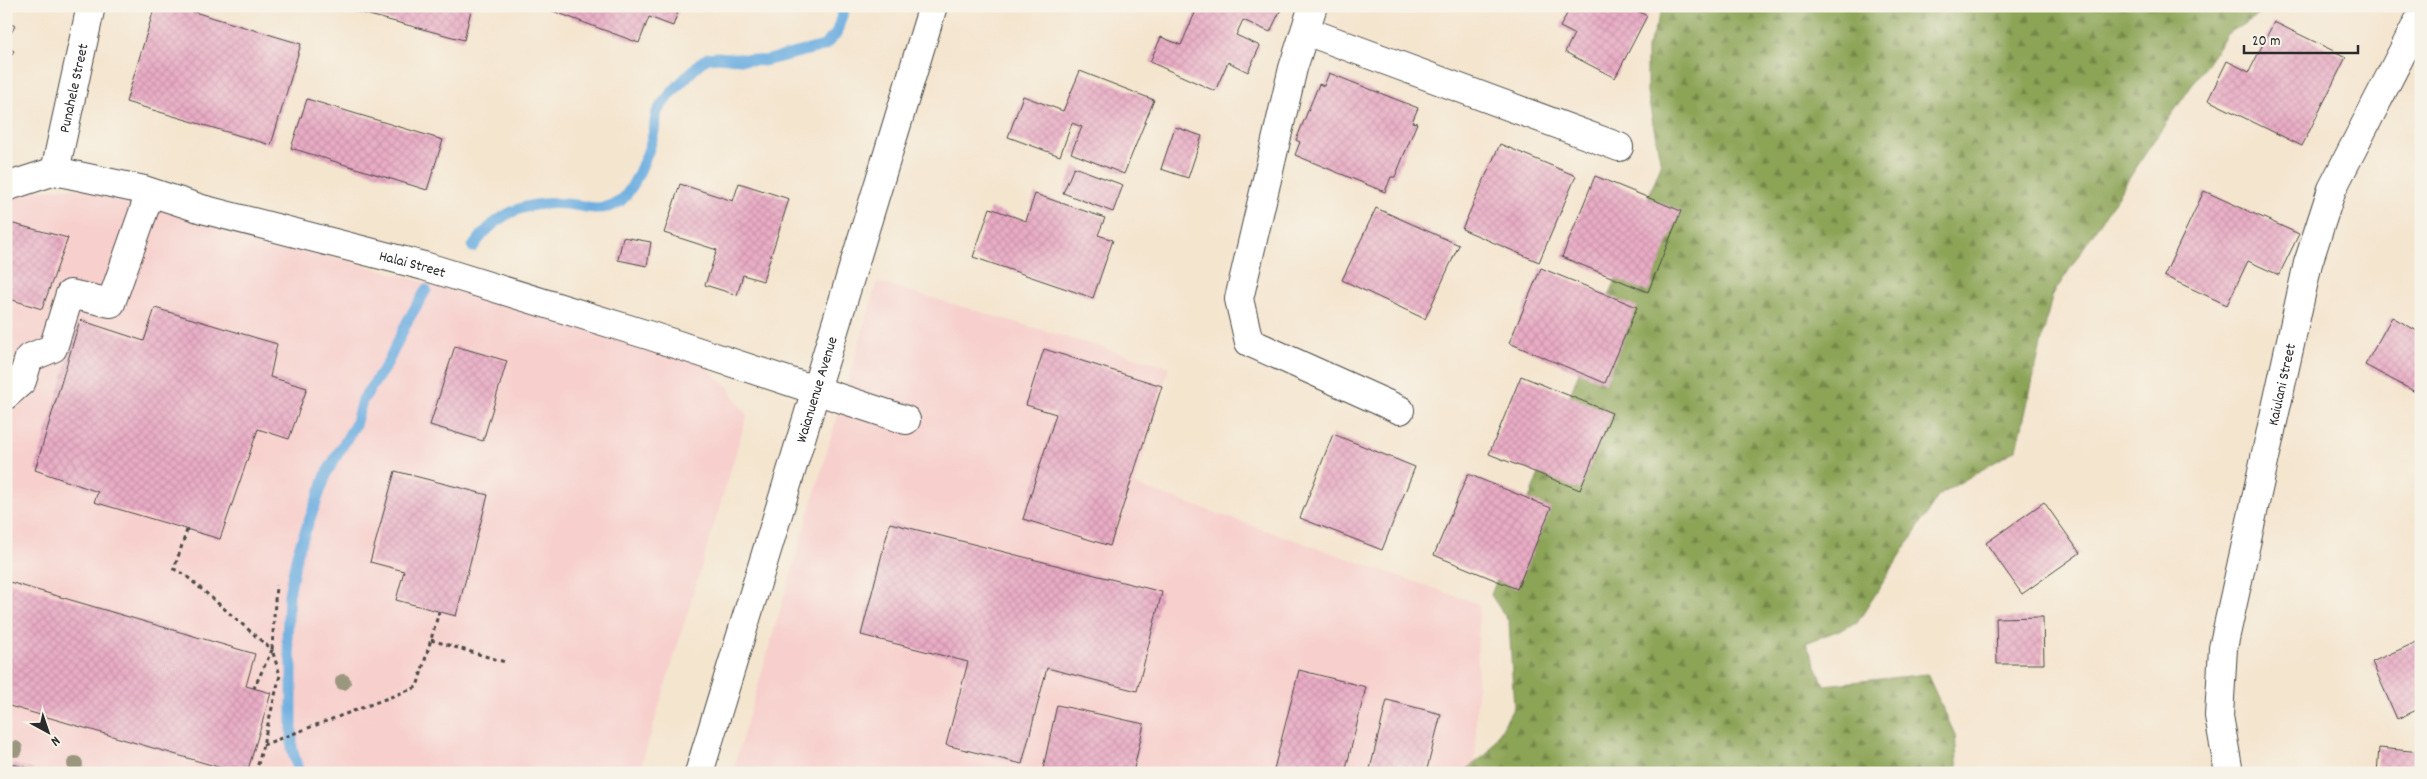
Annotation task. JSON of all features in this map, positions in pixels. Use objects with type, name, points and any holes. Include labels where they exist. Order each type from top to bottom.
[{"type":"street","name":"Punahele Street","points":[[55,171],[91,6]]},
{"type":"street","name":"Waianuenue Avenue","points":[[699,773],[933,6]]},
{"type":"street","name":"Kaiulani Street","points":[[2229,773],[2219,716],[2223,648],[2308,263],[2332,189],[2421,16]]},
{"type":"street","points":[[1400,410],[1250,342],[1239,298],[1293,68],[1310,19],[1619,148]]},
{"type":"street","points":[[6,187],[55,171]]},
{"type":"street","name":"Halai Street","points":[[55,171],[150,193],[202,209],[424,266],[906,420]]},
{"type":"street","points":[[6,395],[22,382],[28,358],[53,348],[70,294],[111,303],[150,193]]},
{"type":"path","points":[[187,530],[174,569],[184,574],[272,650]]},
{"type":"path","points":[[256,773],[280,675],[272,650],[276,585]]},
{"type":"path","points":[[263,745],[417,688],[439,612]]},
{"type":"path","points":[[431,640],[505,662]]},
{"type":"path","points":[[254,688],[272,650]]},
{"type":"shaded area","points":[[88,187],[698,360],[729,388],[747,416],[639,773],[6,773],[6,201],[35,190]]},
{"type":"shaded area","points":[[877,282],[1169,367],[1135,485],[1479,604],[1475,773],[732,773]]},
{"type":"green space","points":[[1664,6],[2274,6],[2227,34],[2155,139],[2052,296],[2017,449],[1939,495],[1857,623],[1806,643],[1824,685],[1927,674],[1955,735],[1958,773],[1462,773],[1488,753],[1514,707],[1509,622],[1491,595],[1661,165],[1647,92],[1647,48]]},
{"type":"building","points":[[155,6],[174,6],[301,44],[271,145],[126,102]]},
{"type":"building","points":[[335,6],[472,6],[464,40]]},
{"type":"building","points":[[551,6],[680,6],[673,26],[649,17],[639,43],[550,10]]},
{"type":"building","points":[[1198,6],[1282,7],[1270,32],[1243,20],[1236,35],[1260,46],[1248,72],[1228,62],[1215,91],[1150,62],[1161,37],[1181,45]]},
{"type":"building","points":[[1571,6],[1628,6],[1647,16],[1615,78],[1565,52],[1574,34],[1560,27]]},
{"type":"building","points":[[6,21],[15,26],[6,42]]},
{"type":"building","points":[[2274,22],[2346,57],[2302,146],[2208,100],[2227,61],[2249,72]]},
{"type":"building","points":[[6,46],[14,51],[6,64]]},
{"type":"building","points":[[1080,71],[1154,100],[1124,174],[1071,153],[1082,127],[1072,123],[1060,156],[1008,137],[1023,96],[1063,111]]},
{"type":"building","points":[[1329,73],[1418,108],[1412,122],[1417,123],[1395,177],[1391,177],[1385,192],[1295,155],[1300,142],[1296,140],[1319,84],[1324,86]]},
{"type":"building","points":[[307,99],[443,140],[427,190],[291,148]]},
{"type":"building","points":[[1175,127],[1202,136],[1188,178],[1161,169]]},
{"type":"building","points":[[1500,144],[1576,176],[1539,262],[1462,229]]},
{"type":"building","points":[[1074,167],[1123,185],[1113,212],[1063,193]]},
{"type":"building","points":[[1595,176],[1681,211],[1648,292],[1562,257]]},
{"type":"building","points":[[739,183],[789,199],[763,281],[743,275],[737,295],[705,285],[717,250],[664,233],[680,184],[733,201]]},
{"type":"building","points":[[2204,191],[2299,234],[2279,275],[2248,261],[2227,305],[2164,276]]},
{"type":"building","points":[[1035,194],[1105,218],[1098,235],[1113,240],[1093,298],[973,257],[990,208],[1026,221]]},
{"type":"building","points":[[1376,208],[1459,245],[1425,319],[1342,280]]},
{"type":"building","points":[[6,222],[68,238],[42,309],[6,298]]},
{"type":"building","points":[[623,237],[651,242],[647,266],[618,260]]},
{"type":"building","points":[[1541,268],[1637,307],[1605,383],[1509,343]]},
{"type":"building","points":[[155,308],[277,344],[270,377],[307,388],[289,439],[258,429],[220,539],[94,502],[98,492],[35,470],[80,320],[144,341]]},
{"type":"building","points":[[2392,317],[2421,333],[2421,395],[2365,365]]},
{"type":"building","points":[[455,346],[507,361],[483,441],[430,425]]},
{"type":"building","points":[[1044,349],[1162,386],[1110,546],[1023,519],[1056,414],[1026,405]]},
{"type":"building","points":[[1521,376],[1612,413],[1580,490],[1489,454]]},
{"type":"building","points":[[1333,434],[1415,467],[1382,550],[1300,518]]},
{"type":"building","points":[[395,471],[488,495],[456,616],[396,600],[404,571],[370,562]]},
{"type":"building","points":[[1468,474],[1551,508],[1517,589],[1434,555]]},
{"type":"building","points":[[2044,502],[2080,553],[2022,594],[1986,543]]},
{"type":"building","points":[[890,523],[1162,592],[1137,691],[1047,668],[1022,764],[946,745],[968,662],[861,635]]},
{"type":"building","points":[[6,581],[255,654],[246,686],[271,693],[247,773],[225,769],[6,705]]},
{"type":"building","points":[[2043,617],[2044,664],[1997,664],[1996,618]]},
{"type":"building","points":[[2421,640],[2421,708],[2397,719],[2372,662]]},
{"type":"building","points":[[1299,670],[1366,687],[1345,773],[1273,773]]},
{"type":"building","points":[[1387,700],[1441,714],[1426,773],[1369,773]]},
{"type":"building","points":[[1057,705],[1144,724],[1133,773],[1042,773]]},
{"type":"building","points":[[2379,748],[2421,752],[2421,773],[2377,773]]},
{"type":"building","points":[[6,762],[41,772],[41,773],[6,773]]},
{"type":"waterway","points":[[473,247],[493,224],[517,210],[544,204],[603,208],[619,202],[630,189],[645,158],[654,131],[657,112],[700,63],[708,58],[717,57],[764,61],[824,46],[836,34],[845,6]]},
{"type":"waterway","points":[[299,773],[292,749],[292,667],[287,640],[289,594],[297,554],[327,472],[355,425],[362,401],[387,364],[408,320],[426,290]]}]
